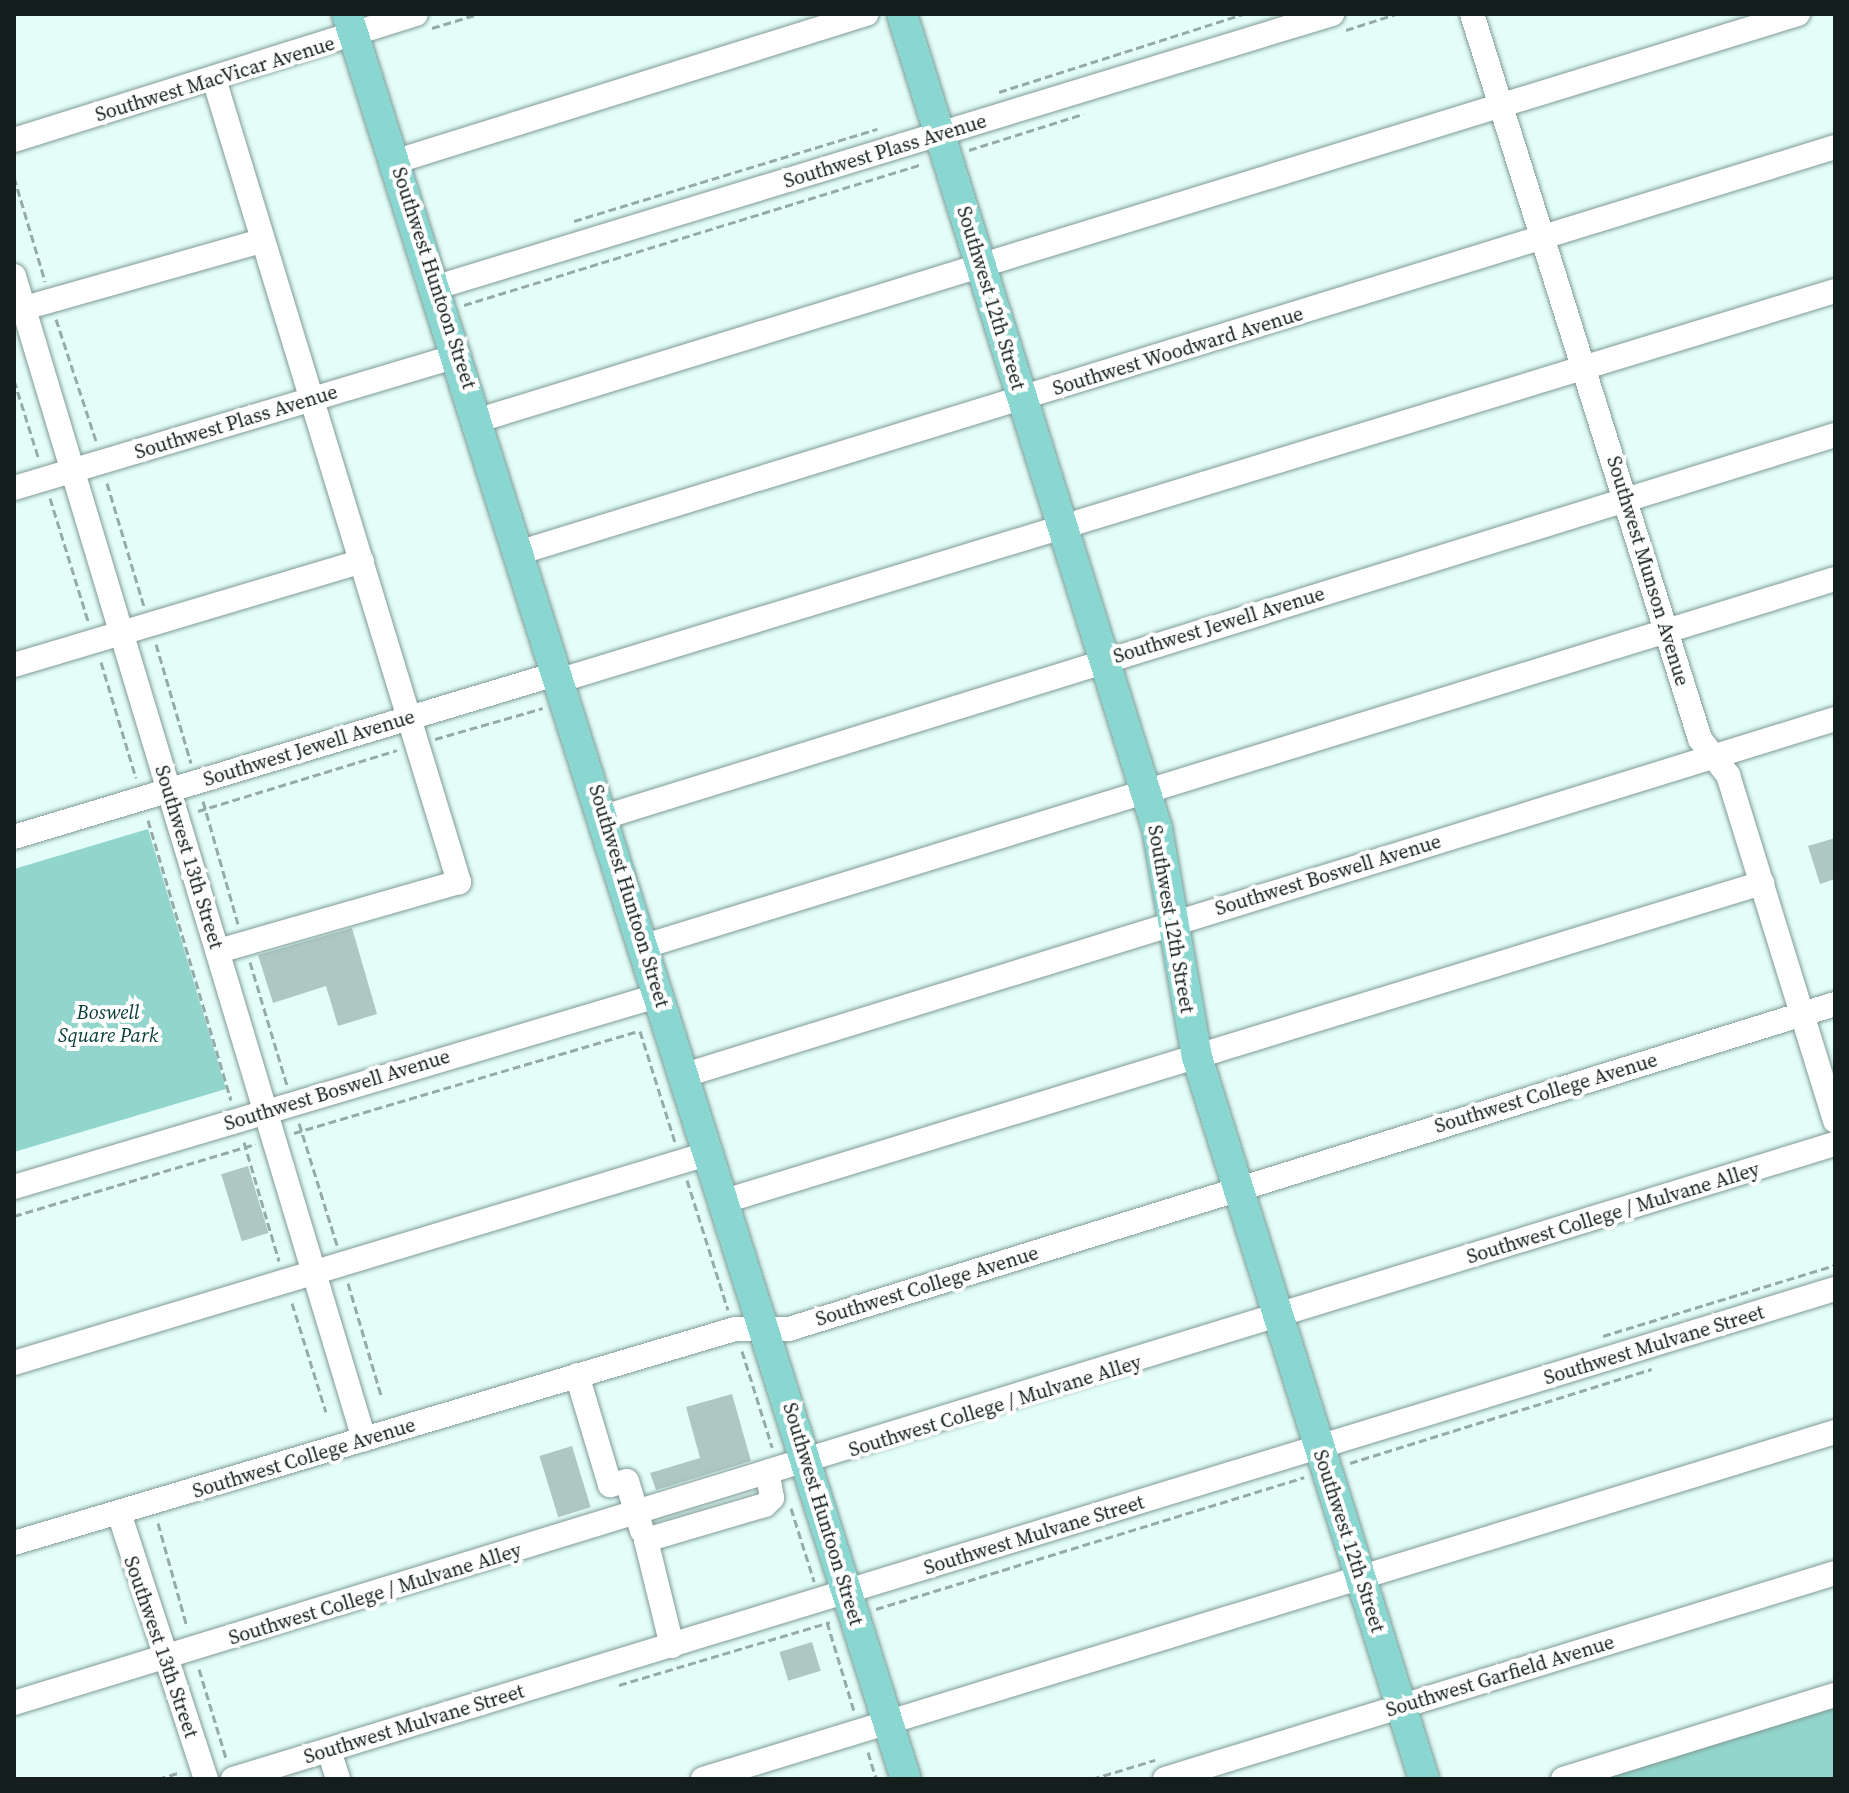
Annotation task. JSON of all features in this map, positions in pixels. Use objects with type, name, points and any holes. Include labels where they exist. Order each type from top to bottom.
[{"type":"main road","name":"Southwest 12th Street","points":[[902,14],[1146,791],[1197,1057],[1424,1779]]},
{"type":"main road","name":"Southwest Huntoon Street","points":[[351,24],[459,355],[765,1329],[785,1471],[837,1608],[875,1727],[906,1779]]},
{"type":"street","name":"Southwest MacVicar Avenue","points":[[14,140],[214,79],[351,24],[416,14]]},
{"type":"street","points":[[397,161],[867,14]]},
{"type":"street","name":"Southwest Plass Avenue","points":[[437,287],[1332,14]]},
{"type":"street","name":"Southwest Munson Avenue","points":[[1472,14],[1700,739],[1728,775],[1835,1121]]},
{"type":"street","points":[[479,420],[981,268],[1798,14]]},
{"type":"street","points":[[214,79],[261,241],[362,561],[404,720],[459,882],[218,951]]},
{"type":"street","name":"Southwest Woodward Avenue","points":[[521,552],[1835,147]]},
{"type":"street","points":[[19,310],[261,241]]},
{"type":"street","name":"Southwest 13th Street","points":[[14,276],[19,310],[72,471],[364,1439]]},
{"type":"street","name":"Southwest Jewell Avenue","points":[[14,837],[404,720],[1064,530],[1835,291]]},
{"type":"street","name":"Southwest Plass Avenue","points":[[14,488],[459,355]]},
{"type":"street","name":"Southwest Jewell Avenue","points":[[604,817],[1835,435]]},
{"type":"street","points":[[14,665],[362,561]]},
{"type":"street","points":[[645,946],[1835,579]]},
{"type":"street","name":"Southwest Boswell Avenue","points":[[685,1075],[1835,719]]},
{"type":"street","points":[[725,1201],[1762,883]]},
{"type":"street","name":"Southwest College Avenue","points":[[14,1543],[735,1329],[789,1329],[1835,1004]]},
{"type":"street","name":"Southwest Boswell Avenue","points":[[14,1187],[266,1111],[664,1008]]},
{"type":"street","name":"Southwest College / Mulvane Alley","points":[[14,1703],[785,1471],[1835,1144]]},
{"type":"street","points":[[14,1363],[710,1153]]},
{"type":"street","name":"Southwest Mulvane Street","points":[[233,1779],[672,1646],[837,1608],[1323,1459],[1835,1289]]},
{"type":"street","points":[[577,1375],[610,1485],[627,1481],[646,1540],[672,1646]]},
{"type":"street","points":[[703,1779],[1835,1432]]},
{"type":"street","points":[[646,1540],[765,1505],[772,1498],[785,1471]]},
{"type":"street","name":"Southwest 13th Street","points":[[119,1513],[206,1779]]},
{"type":"street","name":"Southwest Garfield Avenue","points":[[1165,1779],[1835,1573]]},
{"type":"street","points":[[1563,1779],[1835,1695]]},
{"type":"street","points":[[329,1751],[338,1779]]},
{"type":"path","points":[[989,95],[1243,14]]},
{"type":"path","points":[[565,224],[886,126]]},
{"type":"path","points":[[14,380],[326,1412]]},
{"type":"path","points":[[149,826],[543,708]]},
{"type":"path","points":[[14,1216],[246,1148],[664,1008]]},
{"type":"path","points":[[735,1329],[837,1608],[875,1727],[876,1779]]},
{"type":"path","points":[[604,1689],[837,1608],[1323,1459],[1669,1364]]},
{"type":"green space","name":"Boswell Square Park","points":[[148,829],[226,1089],[14,1152],[14,869]]},
{"type":"green space","points":[[1835,1697],[1835,1779],[1572,1779]]},
{"type":"building","points":[[1835,838],[1835,879],[1820,884],[1808,846]]},
{"type":"building","points":[[352,928],[377,1014],[338,1026],[326,986],[273,1003],[258,955]]},
{"type":"building","points":[[248,1166],[268,1233],[242,1241],[221,1174]]},
{"type":"building","points":[[732,1394],[751,1461],[656,1490],[650,1473],[700,1458],[686,1407]]},
{"type":"building","points":[[572,1446],[591,1507],[558,1517],[539,1456]]},
{"type":"building","points":[[812,1642],[821,1671],[788,1681],[779,1652]]}]
